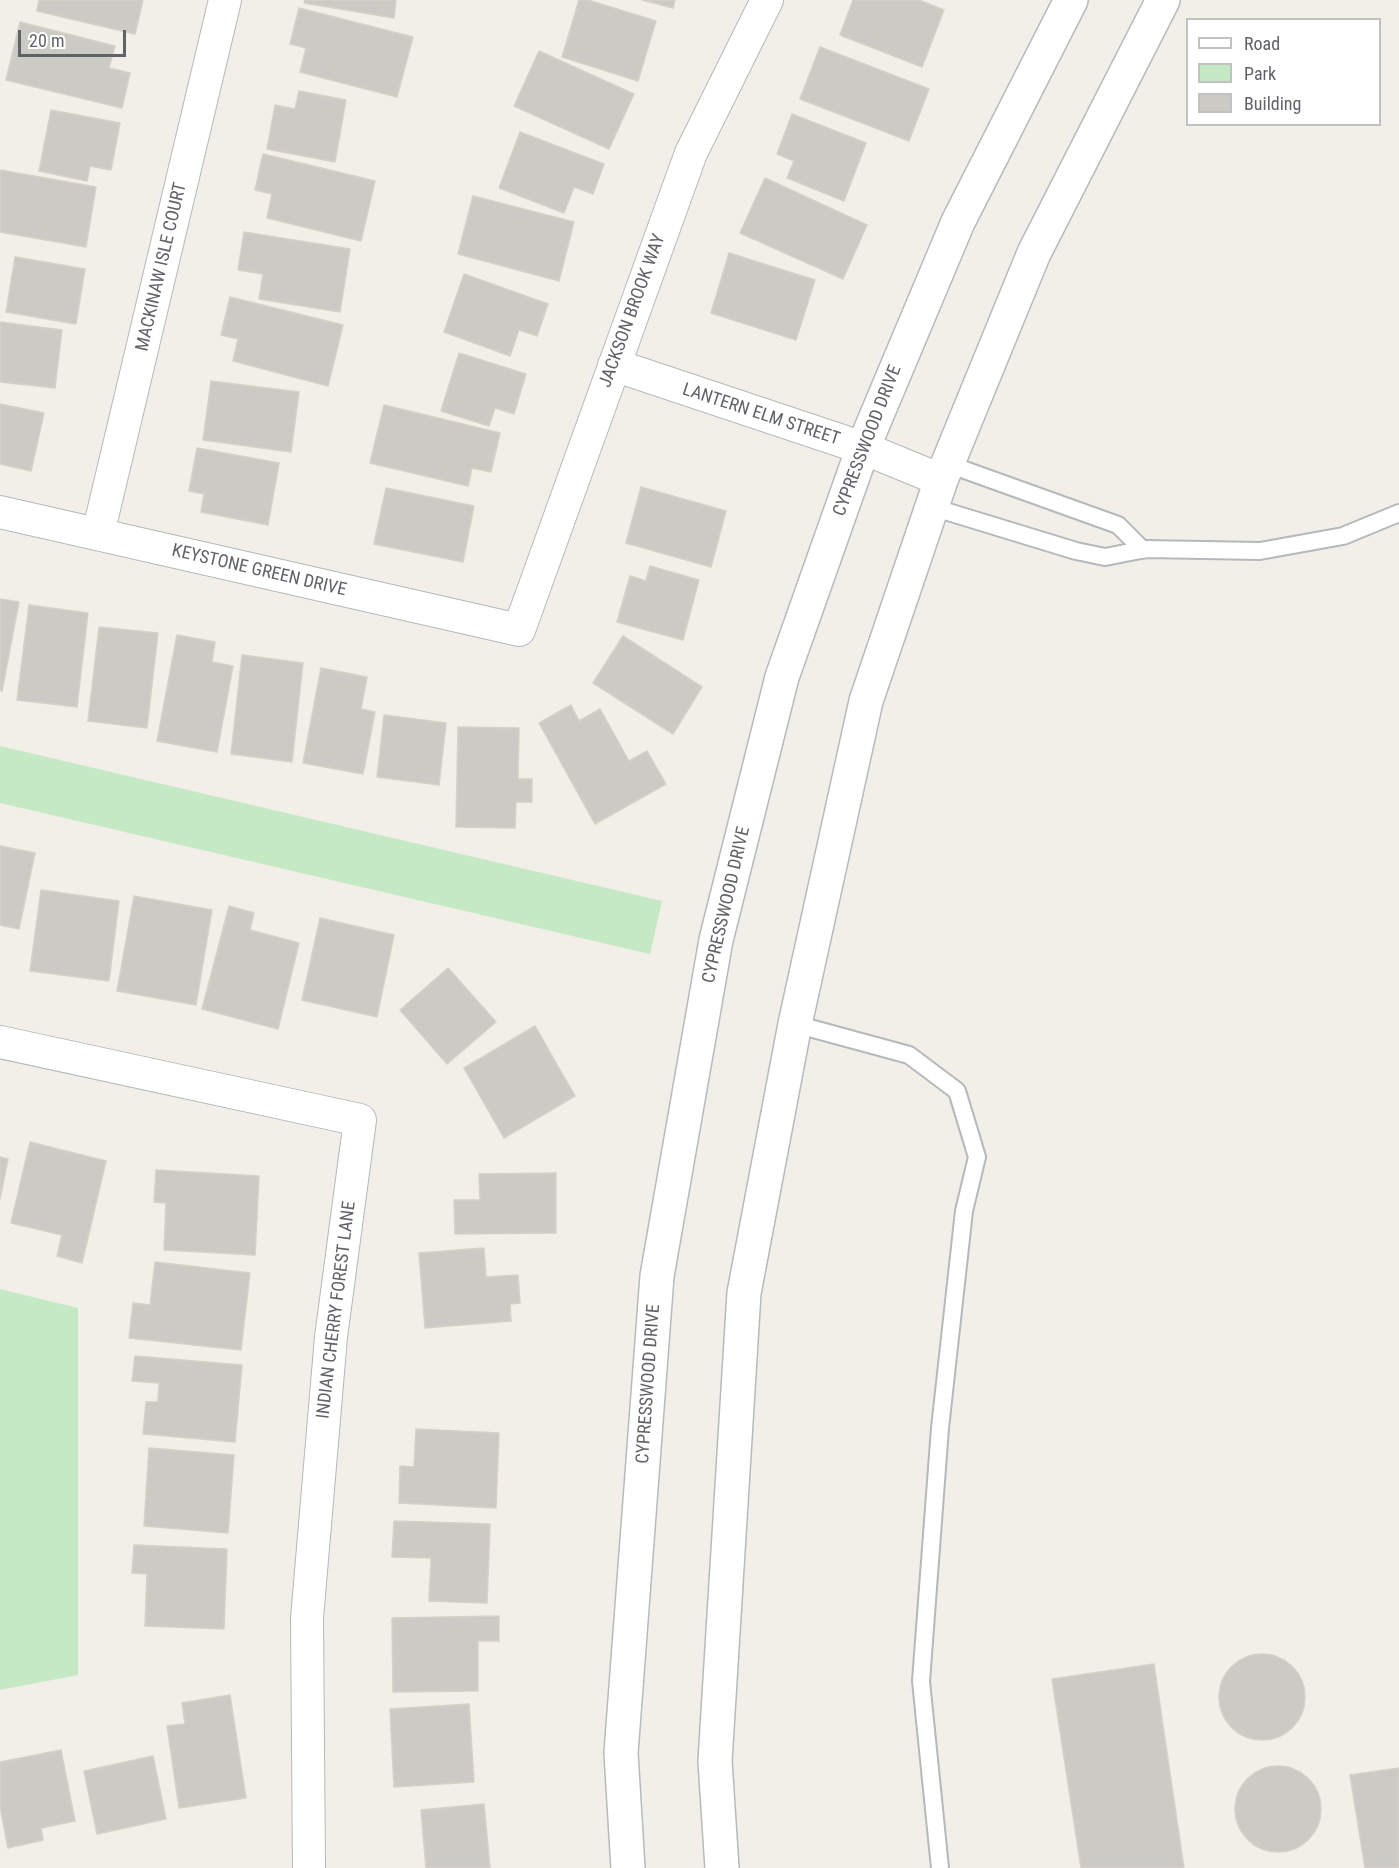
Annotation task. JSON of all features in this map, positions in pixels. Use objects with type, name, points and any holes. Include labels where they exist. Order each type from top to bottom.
[{"type":"main road","name":"CYPRESSWOOD DRIVE","points":[[628,1868],[621,1753],[657,1275],[719,928],[782,677],[863,448],[958,222],[1071,0]]},
{"type":"main road","points":[[722,1868],[715,1761],[744,1293],[795,1024],[866,701],[940,484],[1034,253],[1163,0]]},
{"type":"street","name":"MACKINAW ISLE COURT","points":[[98,534],[225,0]]},
{"type":"street","name":"JACKSON BROOK WAY","points":[[519,630],[691,153],[767,0]]},
{"type":"street","name":"LANTERN ELM STREET","points":[[614,365],[863,448],[940,484]]},
{"type":"street","name":"KEYSTONE GREEN DRIVE","points":[[0,512],[519,630]]},
{"type":"street","name":"INDIAN CHERRY FOREST LANE","points":[[0,1042],[360,1120],[331,1337],[308,1618],[309,1868]]},
{"type":"lane","points":[[940,484],[1076,551],[1105,557],[1143,550],[1260,551],[1342,536],[1399,513]]},
{"type":"lane","points":[[940,484],[1118,525],[1143,550]]},
{"type":"lane","points":[[795,1024],[909,1055],[957,1091],[977,1158],[964,1211],[941,1416],[921,1681],[940,1868]]},
{"type":"green space","points":[[0,746],[662,901],[650,954],[0,803]]},
{"type":"green space","points":[[0,1289],[78,1308],[78,1675],[0,1690]]},
{"type":"building","points":[[39,0],[143,0],[135,34],[37,11]]},
{"type":"building","points":[[305,0],[396,0],[394,18],[304,3]]},
{"type":"building","points":[[579,0],[588,0],[656,21],[638,81],[562,57]]},
{"type":"building","points":[[642,0],[675,0],[673,8]]},
{"type":"building","points":[[853,0],[919,0],[944,10],[922,67],[840,35]]},
{"type":"building","points":[[299,8],[413,37],[397,97],[300,72],[306,48],[290,44]]},
{"type":"building","points":[[20,22],[115,46],[109,68],[130,73],[122,108],[6,80]]},
{"type":"building","points":[[820,47],[929,89],[909,141],[800,99]]},
{"type":"building","points":[[539,51],[634,94],[609,149],[514,106]]},
{"type":"building","points":[[299,91],[346,100],[335,162],[267,149],[275,105],[295,109]]},
{"type":"building","points":[[51,110],[120,123],[111,170],[90,166],[87,181],[39,171]]},
{"type":"building","points":[[792,114],[866,143],[844,201],[787,178],[794,161],[777,154]]},
{"type":"building","points":[[520,132],[604,164],[593,194],[574,187],[564,213],[499,188]]},
{"type":"building","points":[[263,154],[375,181],[361,241],[267,218],[272,194],[255,190]]},
{"type":"building","points":[[0,170],[96,187],[86,247],[0,232]]},
{"type":"building","points":[[765,178],[867,225],[843,279],[740,233]]},
{"type":"building","points":[[473,196],[574,222],[559,281],[458,254]]},
{"type":"building","points":[[244,232],[350,249],[340,312],[259,299],[263,274],[238,270]]},
{"type":"building","points":[[729,253],[815,280],[796,340],[711,313]]},
{"type":"building","points":[[15,257],[85,269],[76,324],[6,312]]},
{"type":"building","points":[[464,274],[548,304],[537,336],[519,330],[510,356],[444,332]]},
{"type":"building","points":[[230,297],[343,325],[328,386],[233,361],[238,339],[221,335]]},
{"type":"building","points":[[0,322],[62,330],[55,388],[0,382]]},
{"type":"building","points":[[459,353],[526,374],[514,414],[495,408],[489,426],[441,411]]},
{"type":"building","points":[[211,381],[299,392],[291,452],[203,440]]},
{"type":"building","points":[[0,404],[44,413],[31,471],[0,464]]},
{"type":"building","points":[[384,405],[500,433],[491,472],[472,468],[468,486],[370,463]]},
{"type":"building","points":[[197,448],[279,463],[268,525],[201,512],[204,494],[189,491]]},
{"type":"building","points":[[641,487],[726,511],[711,567],[626,543]]},
{"type":"building","points":[[386,488],[474,506],[463,562],[374,544]]},
{"type":"building","points":[[650,566],[699,580],[683,640],[617,622],[630,576],[646,581]]},
{"type":"building","points":[[0,599],[19,602],[2,691],[0,690]]},
{"type":"building","points":[[29,605],[88,613],[77,707],[17,700]]},
{"type":"building","points":[[99,627],[158,633],[147,728],[88,721]]},
{"type":"building","points":[[177,635],[215,642],[212,662],[233,666],[217,752],[157,741]]},
{"type":"building","points":[[623,636],[702,687],[673,734],[593,683]]},
{"type":"building","points":[[242,655],[303,663],[292,762],[231,754]]},
{"type":"building","points":[[321,668],[367,677],[361,709],[375,712],[363,774],[303,763]]},
{"type":"building","points":[[571,705],[579,721],[600,709],[629,761],[647,751],[666,784],[595,824],[539,723]]},
{"type":"building","points":[[384,715],[446,723],[439,785],[377,777]]},
{"type":"building","points":[[458,727],[519,728],[518,779],[532,779],[532,802],[516,802],[515,828],[456,827]]},
{"type":"building","points":[[0,846],[35,853],[19,929],[0,925]]},
{"type":"building","points":[[41,890],[119,901],[109,981],[30,971]]},
{"type":"building","points":[[134,896],[212,910],[196,1005],[117,991]]},
{"type":"building","points":[[229,906],[254,913],[250,930],[299,943],[278,1029],[202,1009]]},
{"type":"building","points":[[320,918],[394,935],[377,1017],[302,1000]]},
{"type":"building","points":[[448,968],[496,1022],[447,1064],[400,1010]]},
{"type":"building","points":[[535,1026],[575,1096],[504,1138],[464,1068]]},
{"type":"building","points":[[30,1142],[106,1161],[82,1263],[57,1256],[62,1235],[11,1223]]},
{"type":"building","points":[[0,1157],[8,1159],[0,1199]]},
{"type":"building","points":[[156,1170],[259,1176],[255,1255],[164,1250],[166,1203],[154,1202]]},
{"type":"building","points":[[556,1173],[556,1233],[455,1234],[454,1200],[480,1200],[479,1174]]},
{"type":"building","points":[[484,1248],[486,1277],[518,1275],[520,1303],[510,1304],[511,1321],[425,1328],[419,1253]]},
{"type":"building","points":[[155,1262],[250,1273],[241,1350],[129,1338],[133,1303],[150,1305]]},
{"type":"building","points":[[135,1356],[242,1365],[235,1442],[143,1434],[146,1402],[158,1402],[159,1383],[132,1381]]},
{"type":"building","points":[[416,1429],[499,1433],[496,1508],[399,1503],[400,1466],[414,1467]]},
{"type":"building","points":[[149,1448],[234,1455],[228,1533],[144,1526]]},
{"type":"building","points":[[394,1521],[490,1524],[487,1603],[429,1601],[431,1558],[392,1557]]},
{"type":"building","points":[[134,1545],[227,1549],[224,1629],[145,1626],[147,1574],[132,1573]]},
{"type":"building","points":[[499,1616],[499,1641],[478,1641],[478,1691],[393,1692],[392,1618]]},
{"type":"building","points":[[1262,1654],[1279,1657],[1293,1666],[1302,1680],[1305,1697],[1302,1714],[1293,1728],[1279,1737],[1262,1740],[1245,1737],[1231,1728],[1222,1714],[1219,1697],[1222,1680],[1231,1666],[1245,1657]]},
{"type":"building","points":[[1154,1664],[1184,1868],[1081,1868],[1052,1679]]},
{"type":"building","points":[[230,1695],[246,1798],[179,1808],[167,1726],[185,1724],[182,1703]]},
{"type":"building","points":[[469,1704],[474,1782],[394,1787],[390,1709]]},
{"type":"building","points":[[61,1750],[75,1821],[41,1828],[43,1840],[8,1848],[0,1806],[0,1762]]},
{"type":"building","points":[[153,1756],[166,1819],[97,1834],[84,1771]]},
{"type":"building","points":[[1278,1766],[1294,1770],[1308,1779],[1317,1793],[1321,1809],[1317,1825],[1308,1839],[1294,1848],[1278,1852],[1262,1848],[1248,1839],[1239,1825],[1235,1809],[1239,1793],[1248,1779],[1262,1770]]},
{"type":"building","points":[[1399,1768],[1399,1868],[1365,1868],[1350,1775]]},
{"type":"building","points":[[484,1804],[490,1868],[426,1868],[421,1810]]}]
